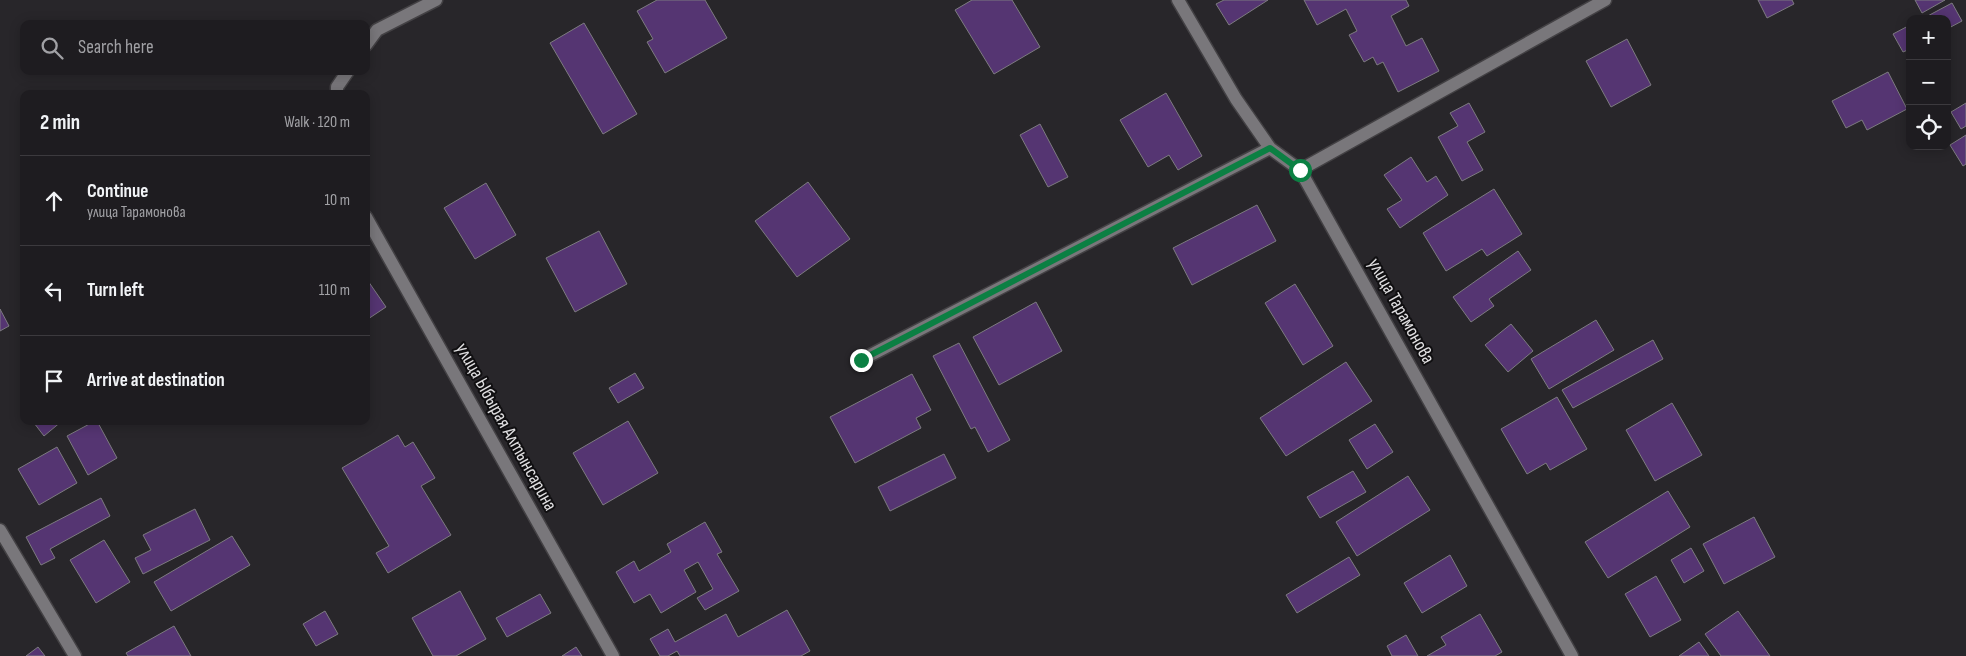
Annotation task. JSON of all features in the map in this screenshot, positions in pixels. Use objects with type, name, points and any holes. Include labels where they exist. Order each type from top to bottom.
[{"type":"street","points":[[370,40],[377,30],[436,0]]},
{"type":"street","name":"улица Тарамонова","points":[[1178,0],[1236,99],[1270,148],[1300,170],[1572,656]]},
{"type":"street","points":[[1300,170],[1605,0]]},
{"type":"street","points":[[337,90],[345,75]]},
{"type":"street","points":[[861,360],[1270,148]]},
{"type":"street","name":"улица Ыбырая Алтынсарина","points":[[370,224],[613,656]]},
{"type":"street","points":[[0,530],[75,656]]},
{"type":"building","points":[[657,0],[705,0],[727,38],[665,73],[647,42],[653,39],[637,11]]},
{"type":"building","points":[[972,0],[1012,0],[1040,47],[994,74],[955,10]]},
{"type":"building","points":[[1224,0],[1268,0],[1229,25],[1216,4]]},
{"type":"building","points":[[1304,0],[1406,0],[1409,6],[1391,16],[1406,46],[1422,38],[1439,71],[1398,92],[1383,62],[1377,65],[1373,57],[1364,62],[1349,35],[1357,31],[1346,9],[1317,25]]},
{"type":"building","points":[[1758,0],[1792,0],[1794,4],[1767,18]]},
{"type":"building","points":[[1915,0],[1945,0],[1922,13]]},
{"type":"building","points":[[1952,3],[1962,21],[1951,27],[1951,15],[1930,15]]},
{"type":"building","points":[[584,23],[637,114],[603,134],[550,43]]},
{"type":"building","points":[[1906,27],[1906,51],[1903,52],[1893,34]]},
{"type":"building","points":[[1627,39],[1651,85],[1611,107],[1586,61]]},
{"type":"building","points":[[1888,72],[1906,110],[1867,130],[1862,120],[1846,128],[1832,101]]},
{"type":"building","points":[[1166,93],[1202,156],[1178,170],[1169,155],[1148,167],[1120,120]]},
{"type":"building","points":[[1469,103],[1485,132],[1467,142],[1483,170],[1462,181],[1438,137],[1458,126],[1450,113]]},
{"type":"building","points":[[1966,103],[1966,126],[1961,129],[1951,112]]},
{"type":"building","points":[[1040,124],[1068,177],[1048,187],[1020,135]]},
{"type":"building","points":[[1966,135],[1966,164],[1963,166],[1951,147],[1951,144]]},
{"type":"building","points":[[1411,157],[1427,182],[1436,176],[1448,195],[1400,228],[1387,209],[1402,200],[1384,175]]},
{"type":"building","points":[[808,182],[850,239],[797,277],[755,221]]},
{"type":"building","points":[[486,183],[516,235],[475,259],[444,208]]},
{"type":"building","points":[[1494,189],[1522,234],[1487,256],[1482,249],[1446,271],[1423,233]]},
{"type":"building","points":[[1257,205],[1276,241],[1192,285],[1173,248]]},
{"type":"building","points":[[599,231],[627,284],[575,312],[546,258]]},
{"type":"building","points":[[1518,251],[1531,270],[1489,299],[1494,306],[1471,322],[1453,297]]},
{"type":"building","points":[[370,284],[386,307],[370,318]]},
{"type":"building","points":[[1295,284],[1333,346],[1303,365],[1265,303]]},
{"type":"building","points":[[1036,302],[1062,351],[999,385],[973,337]]},
{"type":"building","points":[[0,309],[9,326],[0,331]]},
{"type":"building","points":[[1596,320],[1614,350],[1549,389],[1531,359]]},
{"type":"building","points":[[1511,324],[1533,351],[1508,372],[1485,345]]},
{"type":"building","points":[[1653,340],[1663,359],[1573,408],[1562,390]]},
{"type":"building","points":[[959,343],[1010,440],[988,452],[975,427],[971,429],[933,356]]},
{"type":"building","points":[[1346,362],[1372,401],[1286,456],[1260,418]]},
{"type":"building","points":[[635,373],[644,388],[618,403],[609,388]]},
{"type":"building","points":[[912,374],[931,410],[916,418],[921,428],[855,463],[830,417]]},
{"type":"building","points":[[1557,397],[1587,449],[1550,470],[1546,463],[1527,474],[1501,429]]},
{"type":"building","points":[[1672,403],[1702,455],[1655,481],[1626,430]]},
{"type":"building","points":[[628,421],[658,473],[603,505],[573,453]]},
{"type":"building","points":[[1375,424],[1393,452],[1367,469],[1349,440]]},
{"type":"building","points":[[36,425],[57,425],[44,436]]},
{"type":"building","points":[[88,425],[99,425],[117,458],[88,475],[67,436]]},
{"type":"building","points":[[398,435],[405,447],[413,442],[435,478],[421,486],[451,535],[388,573],[376,553],[389,546],[342,468]]},
{"type":"building","points":[[57,447],[77,483],[39,505],[18,469]]},
{"type":"building","points":[[944,454],[956,478],[890,511],[878,487]]},
{"type":"building","points":[[1353,471],[1366,492],[1320,518],[1307,497]]},
{"type":"building","points":[[1408,476],[1430,510],[1357,556],[1336,522]]},
{"type":"building","points":[[1668,491],[1690,527],[1608,578],[1585,542]]},
{"type":"building","points":[[101,498],[110,516],[50,549],[55,558],[41,565],[26,537]]},
{"type":"building","points":[[195,509],[210,540],[143,574],[135,558],[151,550],[143,535]]},
{"type":"building","points":[[1754,517],[1775,557],[1724,584],[1703,544]]},
{"type":"building","points":[[705,522],[722,552],[717,554],[739,591],[705,610],[697,598],[713,589],[698,562],[684,570],[696,592],[661,613],[650,594],[634,603],[616,572],[634,561],[639,571],[671,552],[667,544]]},
{"type":"building","points":[[232,536],[250,565],[171,611],[154,582]]},
{"type":"building","points":[[104,540],[130,582],[96,603],[70,560]]},
{"type":"building","points":[[1691,548],[1704,571],[1684,583],[1671,560]]},
{"type":"building","points":[[1450,555],[1467,586],[1422,613],[1404,583]]},
{"type":"building","points":[[1349,557],[1360,575],[1297,613],[1286,595]]},
{"type":"building","points":[[1656,576],[1681,620],[1650,637],[1625,594]]},
{"type":"building","points":[[460,591],[486,639],[456,656],[433,656],[412,618]]},
{"type":"building","points":[[540,594],[551,613],[507,637],[496,618]]},
{"type":"building","points":[[787,610],[810,651],[801,656],[680,656],[677,651],[668,656],[660,656],[650,639],[668,629],[675,642],[726,614],[738,637]]},
{"type":"building","points":[[325,611],[338,634],[316,646],[303,624]]},
{"type":"building","points":[[1738,611],[1770,656],[1721,656],[1705,634]]},
{"type":"building","points":[[1480,614],[1502,652],[1495,656],[1427,656],[1446,645],[1441,637]]},
{"type":"building","points":[[174,626],[191,656],[128,656],[126,653]]},
{"type":"building","points":[[1406,635],[1418,656],[1392,656],[1387,646]]},
{"type":"building","points":[[1699,642],[1709,656],[1679,656]]},
{"type":"building","points":[[38,647],[45,656],[26,656]]},
{"type":"building","points":[[576,647],[582,656],[562,656]]},
{"type":"route","points":[[861,360],[1270,148],[1300,170]]}]
